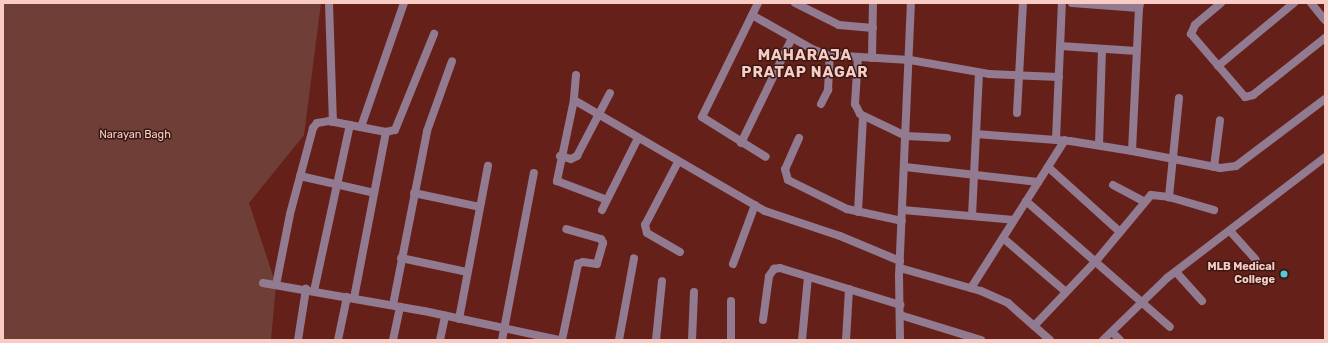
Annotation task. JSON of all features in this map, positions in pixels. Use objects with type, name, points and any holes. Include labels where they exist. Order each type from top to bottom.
[{"type":"street","points":[[329,3],[333,122]]},
{"type":"street","points":[[361,127],[404,3]]},
{"type":"street","points":[[758,3],[702,113],[704,120],[766,157]]},
{"type":"street","points":[[795,3],[839,25],[873,28]]},
{"type":"street","points":[[872,58],[873,3]]},
{"type":"street","points":[[900,340],[900,265],[913,3]]},
{"type":"street","points":[[1017,113],[1023,3]]},
{"type":"street","points":[[1056,139],[1062,3]]},
{"type":"street","points":[[1072,3],[1139,5],[1132,151]]},
{"type":"street","points":[[1221,3],[1191,31],[1193,37],[1242,95],[1249,96],[1325,38]]},
{"type":"street","points":[[1218,66],[1294,3]]},
{"type":"street","points":[[1311,3],[1325,20]]},
{"type":"street","points":[[752,15],[812,49],[830,55],[910,60],[979,73],[1059,77]]},
{"type":"street","points":[[276,285],[300,176],[313,128],[322,121],[386,132],[395,130],[398,127],[434,34]]},
{"type":"street","points":[[741,142],[792,38]]},
{"type":"street","points":[[1060,46],[1137,51]]},
{"type":"street","points":[[1099,145],[1102,49]]},
{"type":"street","points":[[821,104],[828,90],[830,55]]},
{"type":"street","points":[[858,57],[855,104],[857,111],[863,116],[906,136],[947,138]]},
{"type":"street","points":[[393,340],[401,258],[427,131],[452,61]]},
{"type":"street","points":[[972,216],[979,73]]},
{"type":"street","points":[[576,76],[574,100],[556,177],[559,183],[607,200]]},
{"type":"street","points":[[560,156],[574,159],[610,94]]},
{"type":"street","points":[[1169,198],[1179,98]]},
{"type":"street","points":[[976,134],[1065,140],[1172,158],[1214,167],[1227,168],[1244,162],[1325,99]]},
{"type":"street","points":[[574,100],[678,162],[755,205],[900,265],[970,288],[1008,304],[1050,340]]},
{"type":"street","points":[[858,212],[863,116]]},
{"type":"street","points":[[1214,167],[1220,120]]},
{"type":"street","points":[[298,340],[337,185],[350,125]]},
{"type":"street","points":[[338,340],[351,297],[386,132]]},
{"type":"street","points":[[602,210],[638,138]]},
{"type":"street","points":[[799,138],[784,169],[785,177],[858,212],[902,221]]},
{"type":"street","points":[[970,288],[1065,140]]},
{"type":"street","points":[[1103,340],[1143,301],[1176,272],[1325,157]]},
{"type":"street","points":[[678,162],[645,225],[647,233],[680,252]]},
{"type":"street","points":[[458,319],[488,166]]},
{"type":"street","points":[[905,167],[1038,182]]},
{"type":"street","points":[[1048,167],[1120,232]]},
{"type":"street","points":[[502,340],[534,173]]},
{"type":"street","points":[[300,176],[374,193]]},
{"type":"street","points":[[1113,185],[1145,202]]},
{"type":"street","points":[[414,194],[480,207]]},
{"type":"street","points":[[1034,326],[1096,261],[1145,202],[1154,194],[1214,210]]},
{"type":"street","points":[[1026,201],[1143,301],[1170,327]]},
{"type":"street","points":[[733,264],[755,205]]},
{"type":"street","points":[[903,210],[1014,220]]},
{"type":"street","points":[[263,283],[351,297],[560,340],[578,264],[583,262],[598,264],[604,243],[600,239],[566,229]]},
{"type":"street","points":[[1230,231],[1255,258]]},
{"type":"street","points":[[1003,238],[1066,292]]},
{"type":"street","points":[[401,258],[467,272]]},
{"type":"street","points":[[619,340],[634,258]]},
{"type":"street","points":[[763,320],[771,272],[780,268],[900,305]]},
{"type":"street","points":[[1176,272],[1202,301]]},
{"type":"street","points":[[802,340],[808,277]]},
{"type":"street","points":[[656,340],[662,281]]},
{"type":"street","points":[[846,340],[849,289]]},
{"type":"street","points":[[692,340],[694,292]]},
{"type":"street","points":[[731,340],[732,301]]},
{"type":"street","points":[[900,315],[981,340]]},
{"type":"street","points":[[440,340],[445,316]]},
{"type":"street","points":[[1112,332],[1120,340]]},
{"type":"green space","name":"Narayan Bagh","points":[[3,3],[321,3],[304,135],[249,203],[276,285],[271,340],[3,340]]},
{"type":"place","name":"MLB Medical College","points":[[1284,274]]},
{"type":"district","name":"MAHARAJA PRATAP NAGAR","points":[[805,64]]}]
